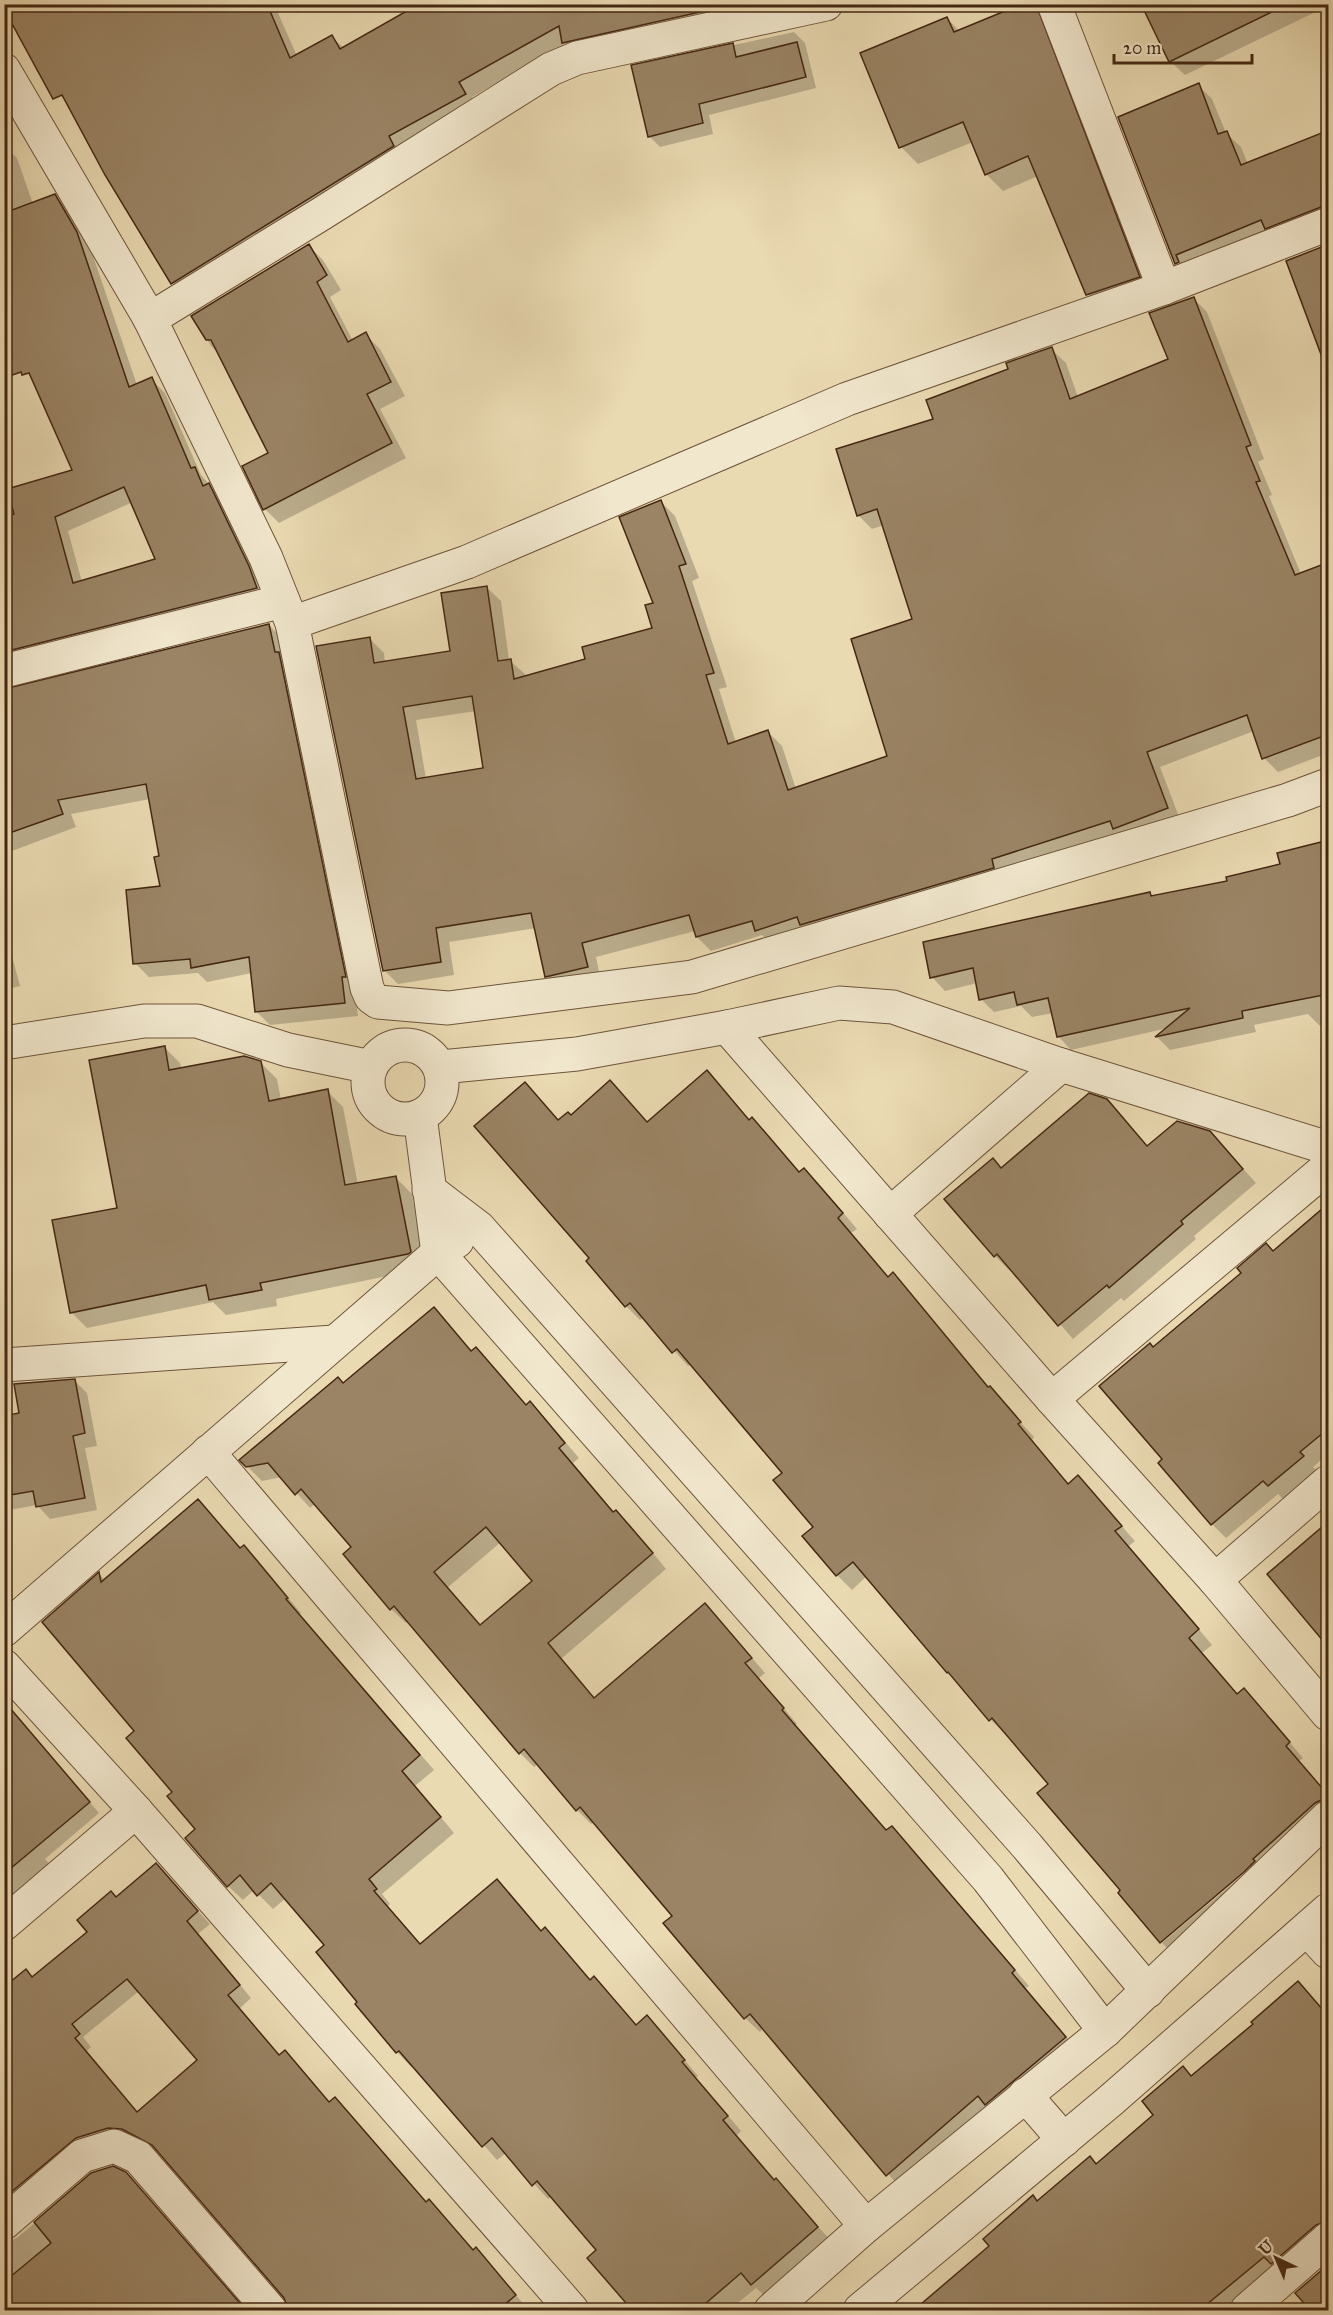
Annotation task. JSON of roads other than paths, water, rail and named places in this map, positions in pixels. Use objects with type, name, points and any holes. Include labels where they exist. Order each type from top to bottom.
[{"type":"street","points":[[150,319],[551,69],[566,62],[826,4]]},
{"type":"street","points":[[1054,4],[1164,288]]},
{"type":"street","points":[[4,70],[150,319],[266,558],[287,612],[367,988],[371,998],[378,1002],[448,1008],[692,977],[1265,807],[1329,785]]},
{"type":"street","points":[[4,672],[287,612],[467,562],[847,399],[1164,288],[1329,225]]},
{"type":"street","points":[[448,1008],[435,1060],[443,1087],[435,1104],[420,1116],[406,1119],[391,1117],[378,1108],[370,1096],[367,1081],[371,1067],[379,1054],[392,1046],[412,1044],[435,1060],[577,1054],[727,1027],[839,1003],[893,1006],[1061,1065],[1329,1148]]},
{"type":"street","points":[[4,1043],[144,1021],[189,1020],[288,1050],[371,1067]]},
{"type":"street","points":[[727,1027],[1052,1399],[1215,1580],[1329,1714]]},
{"type":"street","points":[[890,1214],[1061,1065]]},
{"type":"street","points":[[420,1116],[438,1253],[988,1879],[1105,2031]]},
{"type":"street","points":[[1052,1399],[1329,1167]]},
{"type":"street","points":[[429,1190],[478,1228],[1027,1846],[1148,1991]]},
{"type":"street","points":[[4,1630],[438,1253],[478,1228]]},
{"type":"street","points":[[542,1371],[578,1340]]},
{"type":"street","points":[[4,1365],[334,1342]]},
{"type":"street","points":[[620,1459],[656,1427]]},
{"type":"street","points":[[207,1452],[866,2226]]},
{"type":"street","points":[[1215,1580],[1329,1482]]},
{"type":"street","points":[[728,1582],[764,1550]]},
{"type":"street","points":[[815,1681],[856,1653]]},
{"type":"street","points":[[4,1666],[136,1811],[572,2310]]},
{"type":"street","points":[[908,1787],[946,1756]]},
{"type":"street","points":[[4,1924],[136,1811]]},
{"type":"street","points":[[771,2310],[866,2226],[1105,2031],[1329,1817]]},
{"type":"street","points":[[988,1879],[1027,1846]]},
{"type":"street","points":[[860,2310],[1321,1930]]},
{"type":"street","points":[[1025,2096],[1064,2140]]},
{"type":"street","points":[[4,2223],[82,2156],[114,2146],[138,2157],[270,2310]]},
{"type":"street","points":[[1265,2305],[1329,2240]]}]
